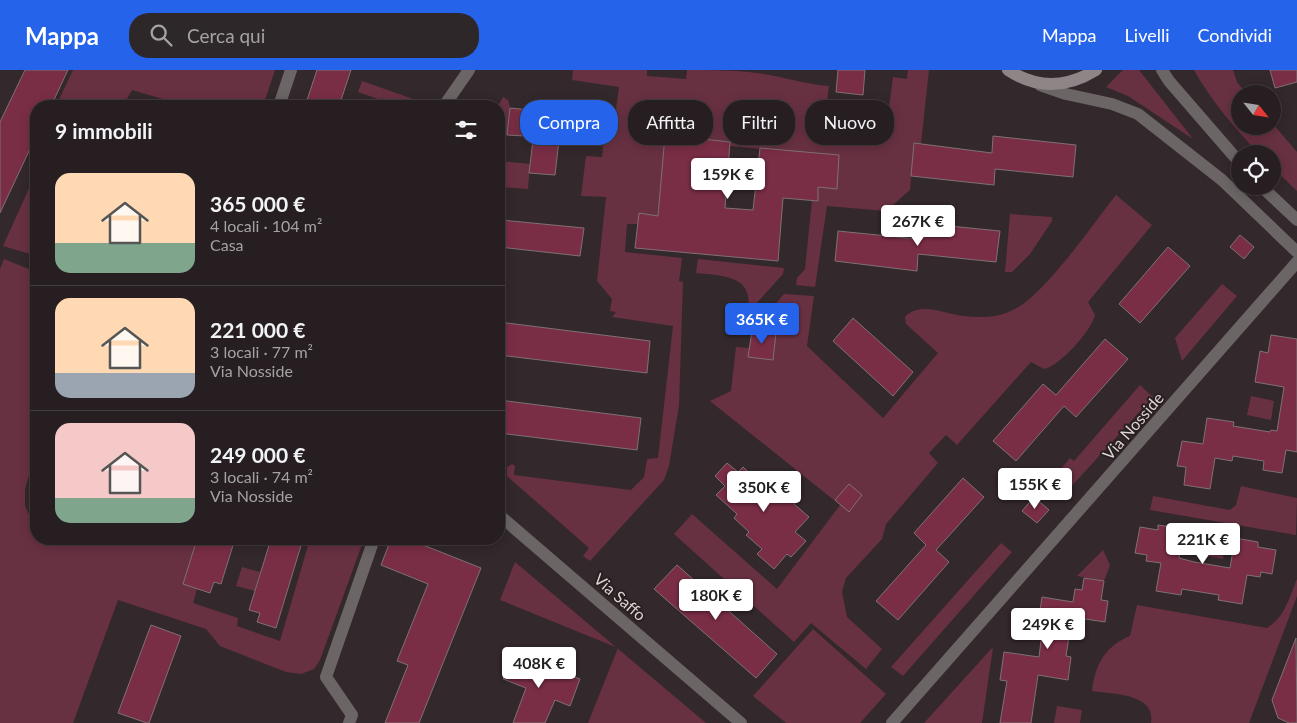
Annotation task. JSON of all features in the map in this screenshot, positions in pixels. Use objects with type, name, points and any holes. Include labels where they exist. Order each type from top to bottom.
[{"type":"main road","points":[[1008,70],[1035,83],[1063,84],[1077,80],[1096,70]]},
{"type":"street","points":[[281,100],[291,70]]},
{"type":"street","points":[[448,100],[469,70]]},
{"type":"street","points":[[1162,70],[1169,81],[1231,153]]},
{"type":"street","points":[[1035,83],[1066,94],[1112,104],[1138,114],[1222,180],[1297,252]]},
{"type":"street","points":[[1271,195],[1297,220]]},
{"type":"street","name":"Via Nosside","points":[[892,723],[1297,262]]},
{"type":"street","name":"Via Saffo","points":[[505,520],[741,723]]},
{"type":"street","points":[[349,723],[352,715],[326,677],[372,545]]},
{"type":"shaded area","points":[[73,70],[275,70],[265,100],[166,100],[132,90],[126,100],[59,100]]},
{"type":"shaded area","points":[[573,70],[647,70],[647,76],[686,79],[687,70],[731,71],[757,73],[829,86],[827,100],[805,100],[805,145],[894,145],[894,100],[890,100],[893,77],[907,79],[908,70],[929,70],[921,144],[914,143],[910,190],[886,211],[827,206],[815,287],[796,285],[797,278],[805,269],[812,200],[818,200],[818,187],[837,188],[838,156],[730,146],[795,145],[795,100],[723,100],[723,141],[713,140],[713,100],[628,100],[628,145],[664,145],[658,216],[640,213],[638,224],[627,224],[625,252],[682,258],[679,281],[683,282],[679,405],[669,466],[664,480],[590,561],[583,556],[589,548],[507,476],[507,467],[512,464],[515,466],[514,475],[631,490],[644,477],[647,459],[658,458],[673,326],[612,317],[616,312],[610,311],[612,299],[597,281],[606,197],[581,196],[586,156],[602,157],[603,145],[618,145],[617,100],[619,87],[572,80]]},
{"type":"shaded area","points":[[1123,70],[1139,70],[1193,139],[1128,96],[1106,87]]},
{"type":"shaded area","points":[[1194,70],[1233,70],[1240,85],[1231,85],[1231,123],[1216,103]]},
{"type":"shaded area","points":[[362,81],[416,100],[381,100],[358,92]]},
{"type":"shaded area","points":[[503,97],[508,100],[510,107],[507,135],[505,136],[505,100],[501,100]]},
{"type":"shaded area","points":[[1281,133],[1297,152],[1297,191],[1281,176],[1281,145],[1251,145],[1242,135],[1281,135]]},
{"type":"shaded area","points":[[505,162],[530,164],[528,189],[505,187]]},
{"type":"shaded area","points":[[30,186],[30,254],[3,246]]},
{"type":"shaded area","points":[[1116,195],[1152,225],[1088,302],[1095,315],[1093,322],[1082,338],[1066,355],[1050,367],[1044,369],[1031,362],[957,445],[946,435],[929,453],[938,463],[886,524],[882,539],[846,578],[842,592],[847,617],[882,649],[866,669],[811,623],[794,642],[674,534],[692,514],[777,589],[840,505],[710,401],[731,391],[736,347],[749,348],[752,331],[784,294],[814,296],[807,346],[883,418],[938,353],[906,324],[905,317],[911,312],[925,309],[963,316],[983,317],[996,316],[1015,309],[1027,301],[1054,274]]},
{"type":"shaded area","points":[[1010,214],[1052,217],[1052,221],[1030,254],[1012,272],[1005,272]]},
{"type":"shaded area","points":[[4,259],[30,270],[30,472],[25,489],[25,506],[30,516],[30,545],[195,545],[183,584],[197,589],[193,603],[238,618],[237,626],[280,641],[308,545],[362,545],[320,660],[314,669],[301,674],[286,672],[220,646],[206,629],[118,600],[73,723],[0,723],[0,269]]},
{"type":"shaded area","points":[[698,259],[784,268],[783,274],[747,314],[749,301],[747,292],[742,285],[727,277],[696,273]]},
{"type":"shaded area","points":[[1222,284],[1237,296],[1182,361],[1175,338]]},
{"type":"shaded area","points":[[1140,385],[1153,397],[1059,500],[1045,488],[1070,458],[1074,461]]},
{"type":"shaded area","points":[[1251,396],[1274,401],[1271,420],[1247,415]]},
{"type":"shaded area","points":[[1241,486],[1297,498],[1296,535],[1150,510],[1153,496],[1230,510],[1236,505]]},
{"type":"shaded area","points":[[1195,529],[1227,535],[1223,559],[1190,553]]},
{"type":"shaded area","points":[[1001,543],[1012,552],[903,676],[891,667]]},
{"type":"shaded area","points":[[1103,550],[1110,565],[1104,581],[1077,576]]},
{"type":"shaded area","points":[[515,562],[616,647],[500,600]]},
{"type":"shaded area","points":[[242,567],[260,572],[255,591],[236,586]]},
{"type":"shaded area","points":[[1297,579],[1297,596],[1249,723],[1151,723],[1151,713],[1140,700],[1092,691],[1096,673],[1103,658],[1114,645],[1130,636],[1137,605],[1267,628],[1282,613]]},
{"type":"shaded area","points":[[813,629],[886,694],[860,723],[786,723],[753,696]]},
{"type":"shaded area","points":[[993,647],[982,723],[924,723]]},
{"type":"shaded area","points":[[618,649],[706,723],[588,723]]},
{"type":"shaded area","points":[[1057,706],[1082,710],[1080,723],[1054,723]]},
{"type":"building","points":[[25,70],[68,70],[54,100],[30,100],[30,149],[0,213],[0,122]]},
{"type":"building","points":[[317,70],[351,70],[341,100],[307,100]]},
{"type":"building","points":[[838,70],[865,70],[863,95],[836,92]]},
{"type":"building","points":[[1270,70],[1297,70],[1297,82],[1281,86],[1274,85]]},
{"type":"building","points":[[510,108],[520,109],[520,136],[507,135]]},
{"type":"building","points":[[993,136],[1076,145],[1073,177],[995,169],[994,185],[911,176],[914,143],[992,153]]},
{"type":"building","points":[[713,140],[723,141],[723,145],[730,145],[725,208],[753,210],[760,148],[839,155],[837,189],[818,187],[818,201],[783,198],[778,261],[635,248],[639,213],[658,216],[664,145],[713,145]]},
{"type":"building","points":[[532,145],[558,145],[555,175],[529,173]]},
{"type":"building","points":[[505,220],[584,228],[580,256],[505,248]]},
{"type":"building","points":[[919,223],[1000,231],[996,262],[918,254],[917,271],[835,261],[838,231],[917,239]]},
{"type":"building","points":[[1240,235],[1254,247],[1244,259],[1230,247]]},
{"type":"building","points":[[1168,247],[1190,266],[1140,323],[1119,304]]},
{"type":"building","points":[[853,318],[913,372],[893,396],[833,341]]},
{"type":"building","points":[[505,323],[650,341],[647,373],[505,356]]},
{"type":"building","points":[[752,331],[776,333],[773,360],[748,357]]},
{"type":"building","points":[[1271,335],[1297,339],[1297,452],[1286,450],[1282,473],[1263,470],[1264,461],[1233,456],[1232,461],[1215,458],[1210,489],[1184,485],[1186,467],[1177,466],[1182,441],[1203,444],[1207,418],[1234,422],[1233,426],[1270,432],[1271,430],[1277,431],[1284,387],[1255,382],[1260,351],[1268,353]]},
{"type":"building","points":[[1105,339],[1128,359],[1076,417],[1064,406],[1016,461],[993,441],[1043,384],[1056,395]]},
{"type":"building","points":[[505,401],[641,418],[637,450],[505,434]]},
{"type":"building","points":[[727,463],[738,472],[743,467],[756,479],[759,475],[773,487],[778,481],[798,499],[794,504],[809,517],[795,532],[806,541],[791,557],[787,554],[774,569],[757,554],[762,549],[746,535],[749,532],[734,518],[737,514],[716,495],[725,486],[715,476]]},
{"type":"building","points":[[963,478],[984,497],[936,550],[949,562],[898,620],[876,601],[926,545],[914,533]]},
{"type":"building","points":[[849,484],[862,495],[849,512],[835,500]]},
{"type":"building","points":[[1034,497],[1049,510],[1037,523],[1022,511]]},
{"type":"building","points":[[1158,525],[1184,529],[1179,558],[1194,562],[1230,568],[1235,538],[1258,542],[1258,547],[1276,550],[1272,574],[1261,572],[1260,577],[1247,575],[1242,604],[1218,600],[1219,595],[1182,589],[1181,595],[1156,591],[1161,563],[1146,561],[1147,555],[1135,553],[1140,527],[1158,530]]},
{"type":"building","points":[[195,545],[233,545],[221,584],[214,582],[210,593],[183,584]]},
{"type":"building","points":[[269,545],[301,545],[276,628],[257,622],[260,613],[249,610]]},
{"type":"building","points":[[389,545],[423,545],[481,568],[419,723],[385,723],[408,665],[397,661],[428,584],[381,565]]},
{"type":"building","points":[[677,565],[777,654],[756,678],[654,589]]},
{"type":"building","points":[[1084,578],[1104,581],[1101,600],[1108,601],[1105,622],[1072,617],[1066,656],[1071,657],[1068,680],[1038,675],[1031,723],[1000,723],[1007,681],[1000,680],[1004,652],[1039,657],[1043,625],[1038,624],[1042,597],[1073,602],[1075,589],[1082,590]]},
{"type":"building","points":[[151,625],[181,636],[149,723],[147,723],[118,713]]},
{"type":"building","points":[[1296,638],[1297,723],[1289,723],[1278,718],[1272,700]]},
{"type":"building","points":[[514,653],[580,679],[570,706],[555,700],[545,723],[513,723],[526,688],[503,679]]}]
